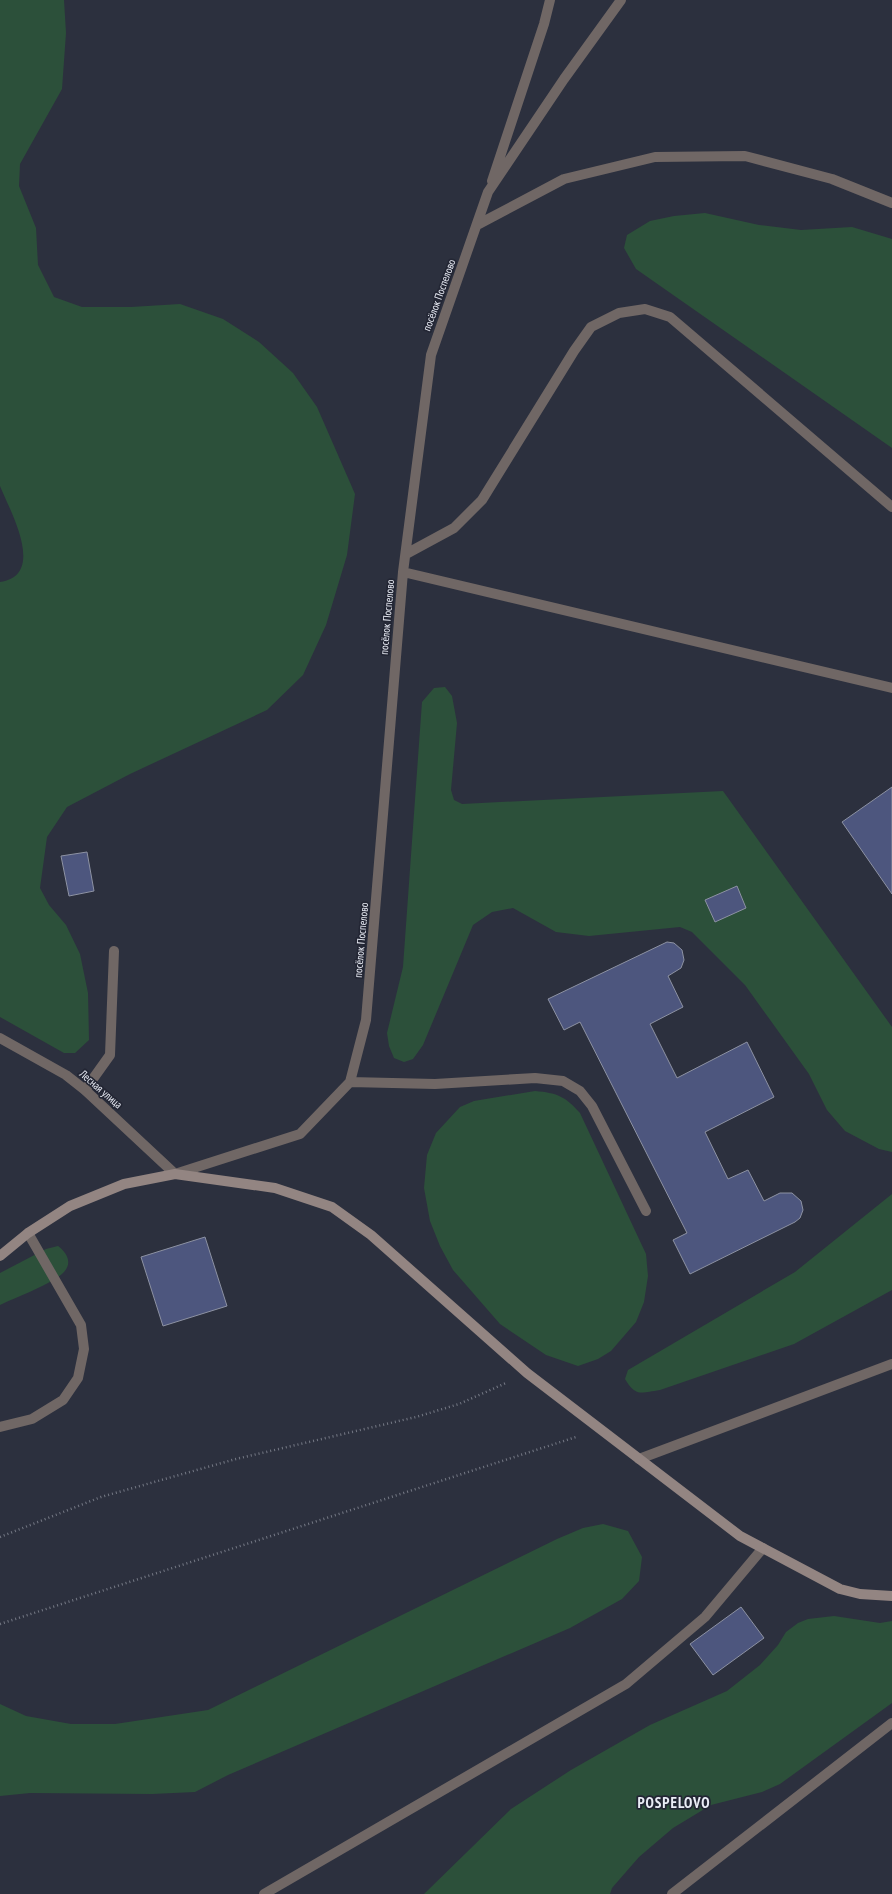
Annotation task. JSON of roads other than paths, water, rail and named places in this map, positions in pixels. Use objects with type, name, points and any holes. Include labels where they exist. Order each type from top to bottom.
[{"type":"main road","points":[[0,1256],[28,1233],[70,1206],[124,1184],[174,1174],[274,1188],[332,1208],[371,1235],[527,1373],[599,1430],[740,1536],[840,1589],[860,1594],[892,1596]]},
{"type":"street","points":[[488,192],[544,24],[550,0]]},
{"type":"street","name":"посёлок Поспелово","points":[[174,1174],[300,1134],[350,1082],[366,1020],[403,572],[431,355],[488,192],[564,79],[621,0]]},
{"type":"street","points":[[477,225],[564,179],[655,157],[745,156],[832,179],[892,203]]},
{"type":"street","points":[[406,554],[454,528],[482,500],[590,327],[619,313],[645,309],[670,317],[892,507]]},
{"type":"street","points":[[403,572],[892,688]]},
{"type":"street","points":[[85,1090],[110,1055],[114,951]]},
{"type":"street","name":"Лесная улица","points":[[0,1038],[66,1075],[85,1090],[174,1174]]},
{"type":"street","points":[[350,1082],[435,1084],[535,1078],[563,1081],[580,1090],[592,1106],[646,1211]]},
{"type":"street","points":[[0,1428],[32,1419],[63,1400],[78,1378],[84,1349],[81,1325],[28,1233]]},
{"type":"street","points":[[638,1459],[892,1364]]},
{"type":"street","points":[[264,1894],[626,1684],[705,1617],[763,1548]]},
{"type":"street","points":[[672,1894],[892,1723]]},
{"type":"district","name":"POSPELOVO","points":[[674,1802]]}]
